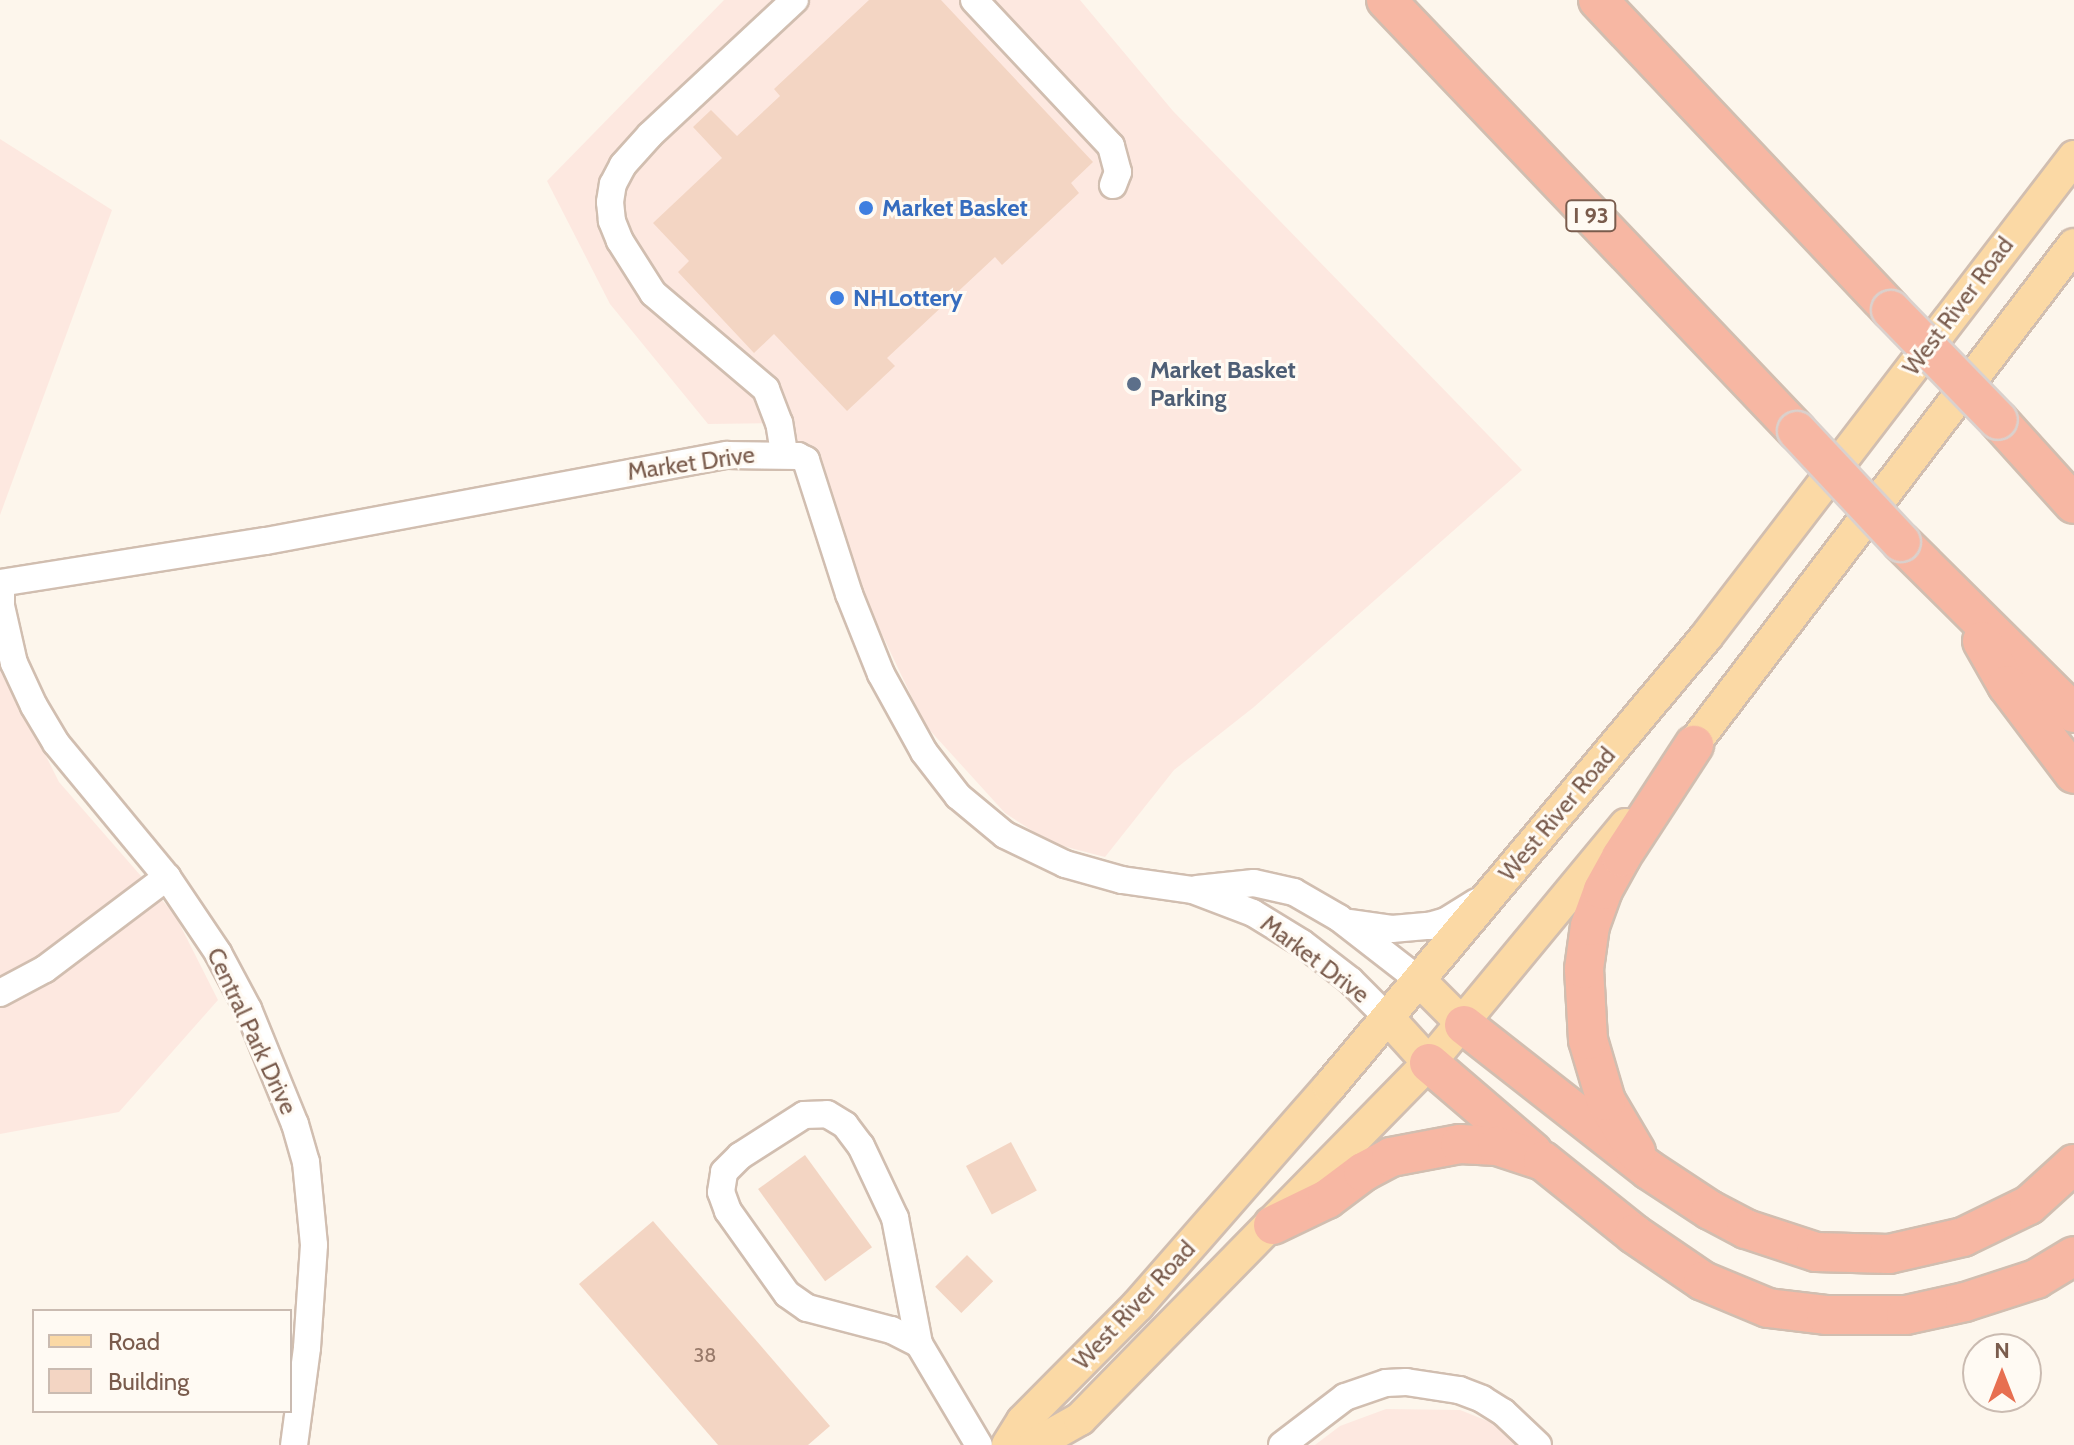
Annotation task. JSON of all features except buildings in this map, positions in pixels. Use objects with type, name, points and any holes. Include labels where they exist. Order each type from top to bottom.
[{"type":"highway","name":"I 93","points":[[1386,0],[1901,542],[2074,713]]},
{"type":"highway","points":[[1598,0],[1998,420],[2074,504]]},
{"type":"highway","points":[[1998,420],[2074,462]]},
{"type":"highway","points":[[1956,597],[2007,685],[2074,774]]},
{"type":"highway","points":[[1649,1170],[1622,1131],[1595,1068],[1586,1028],[1584,969],[1590,926],[1603,890],[1694,745]]},
{"type":"highway","points":[[1464,1025],[1649,1170],[1746,1229],[1816,1252],[1877,1254],[1927,1248],[1995,1223],[2029,1205],[2074,1164]]},
{"type":"highway","points":[[1429,1063],[1634,1234],[1703,1281],[1768,1308],[1826,1315],[1906,1315],[1965,1302],[2036,1279],[2074,1256]]},
{"type":"highway","points":[[1273,1225],[1327,1199],[1363,1172],[1391,1157],[1424,1148],[1460,1144],[1497,1146],[1543,1161]]},
{"type":"main road","name":"West River Road","points":[[1008,1445],[1023,1421],[1138,1305],[1388,1018],[1706,637],[2074,157]]},
{"type":"main road","name":"West River Road","points":[[1034,1445],[1080,1419],[1273,1225],[1464,1025],[1694,745],[2074,245]]},
{"type":"main road","points":[[1419,980],[1464,1025]]},
{"type":"main road","points":[[1388,1018],[1429,1063]]},
{"type":"street","points":[[784,453],[779,423],[766,389],[653,293],[620,241],[612,221],[610,202],[613,184],[623,165],[650,135],[795,0]]},
{"type":"street","points":[[974,0],[1111,146],[1118,172],[1113,185]]},
{"type":"street","name":"Market Drive","points":[[0,583],[266,541],[727,455],[784,453],[806,460],[849,594],[881,674],[924,752],[958,796],[1005,835],[1065,864],[1122,880],[1193,890],[1253,913],[1302,943],[1350,980],[1388,1018]]},
{"type":"street","name":"Central Park Drive","points":[[0,583],[1,606],[14,663],[34,706],[56,743],[167,877],[218,953],[248,1009],[295,1124],[306,1162],[314,1245],[313,1294],[294,1445]]},
{"type":"street","points":[[0,993],[45,969],[167,877]]},
{"type":"street","name":"Market Drive","points":[[1193,890],[1254,883],[1273,885],[1310,900],[1339,918],[1419,980]]},
{"type":"street","name":"Market Drive","points":[[1339,918],[1376,928],[1429,926],[1470,909],[1493,890]]},
{"type":"street","points":[[919,1344],[891,1330],[807,1308],[787,1294],[728,1211],[721,1192],[724,1172],[740,1156],[804,1115],[827,1114],[845,1125],[861,1146],[895,1218],[919,1344],[979,1445]]},
{"type":"street","points":[[1285,1444],[1345,1397],[1386,1383],[1406,1382],[1445,1387],[1482,1399],[1503,1412],[1538,1445]]},
{"type":"shaded area","points":[[724,0],[1080,0],[1173,111],[1522,470],[1254,707],[1174,770],[1105,857],[1051,843],[1005,813],[925,725],[853,573],[790,423],[708,424],[610,304],[547,181]]},
{"type":"shaded area","points":[[0,139],[112,210],[0,515]]},
{"type":"shaded area","points":[[0,664],[59,782],[175,915],[218,1000],[119,1112],[0,1134]]},
{"type":"shaded area","points":[[1386,1409],[1460,1410],[1510,1430],[1521,1445],[1315,1445],[1340,1426]]},
{"type":"place","name":"Market Basket","points":[[866,208]]},
{"type":"place","name":"NHLottery","points":[[837,298]]},
{"type":"place","name":"Market Basket Parking","points":[[1134,384]]}]
